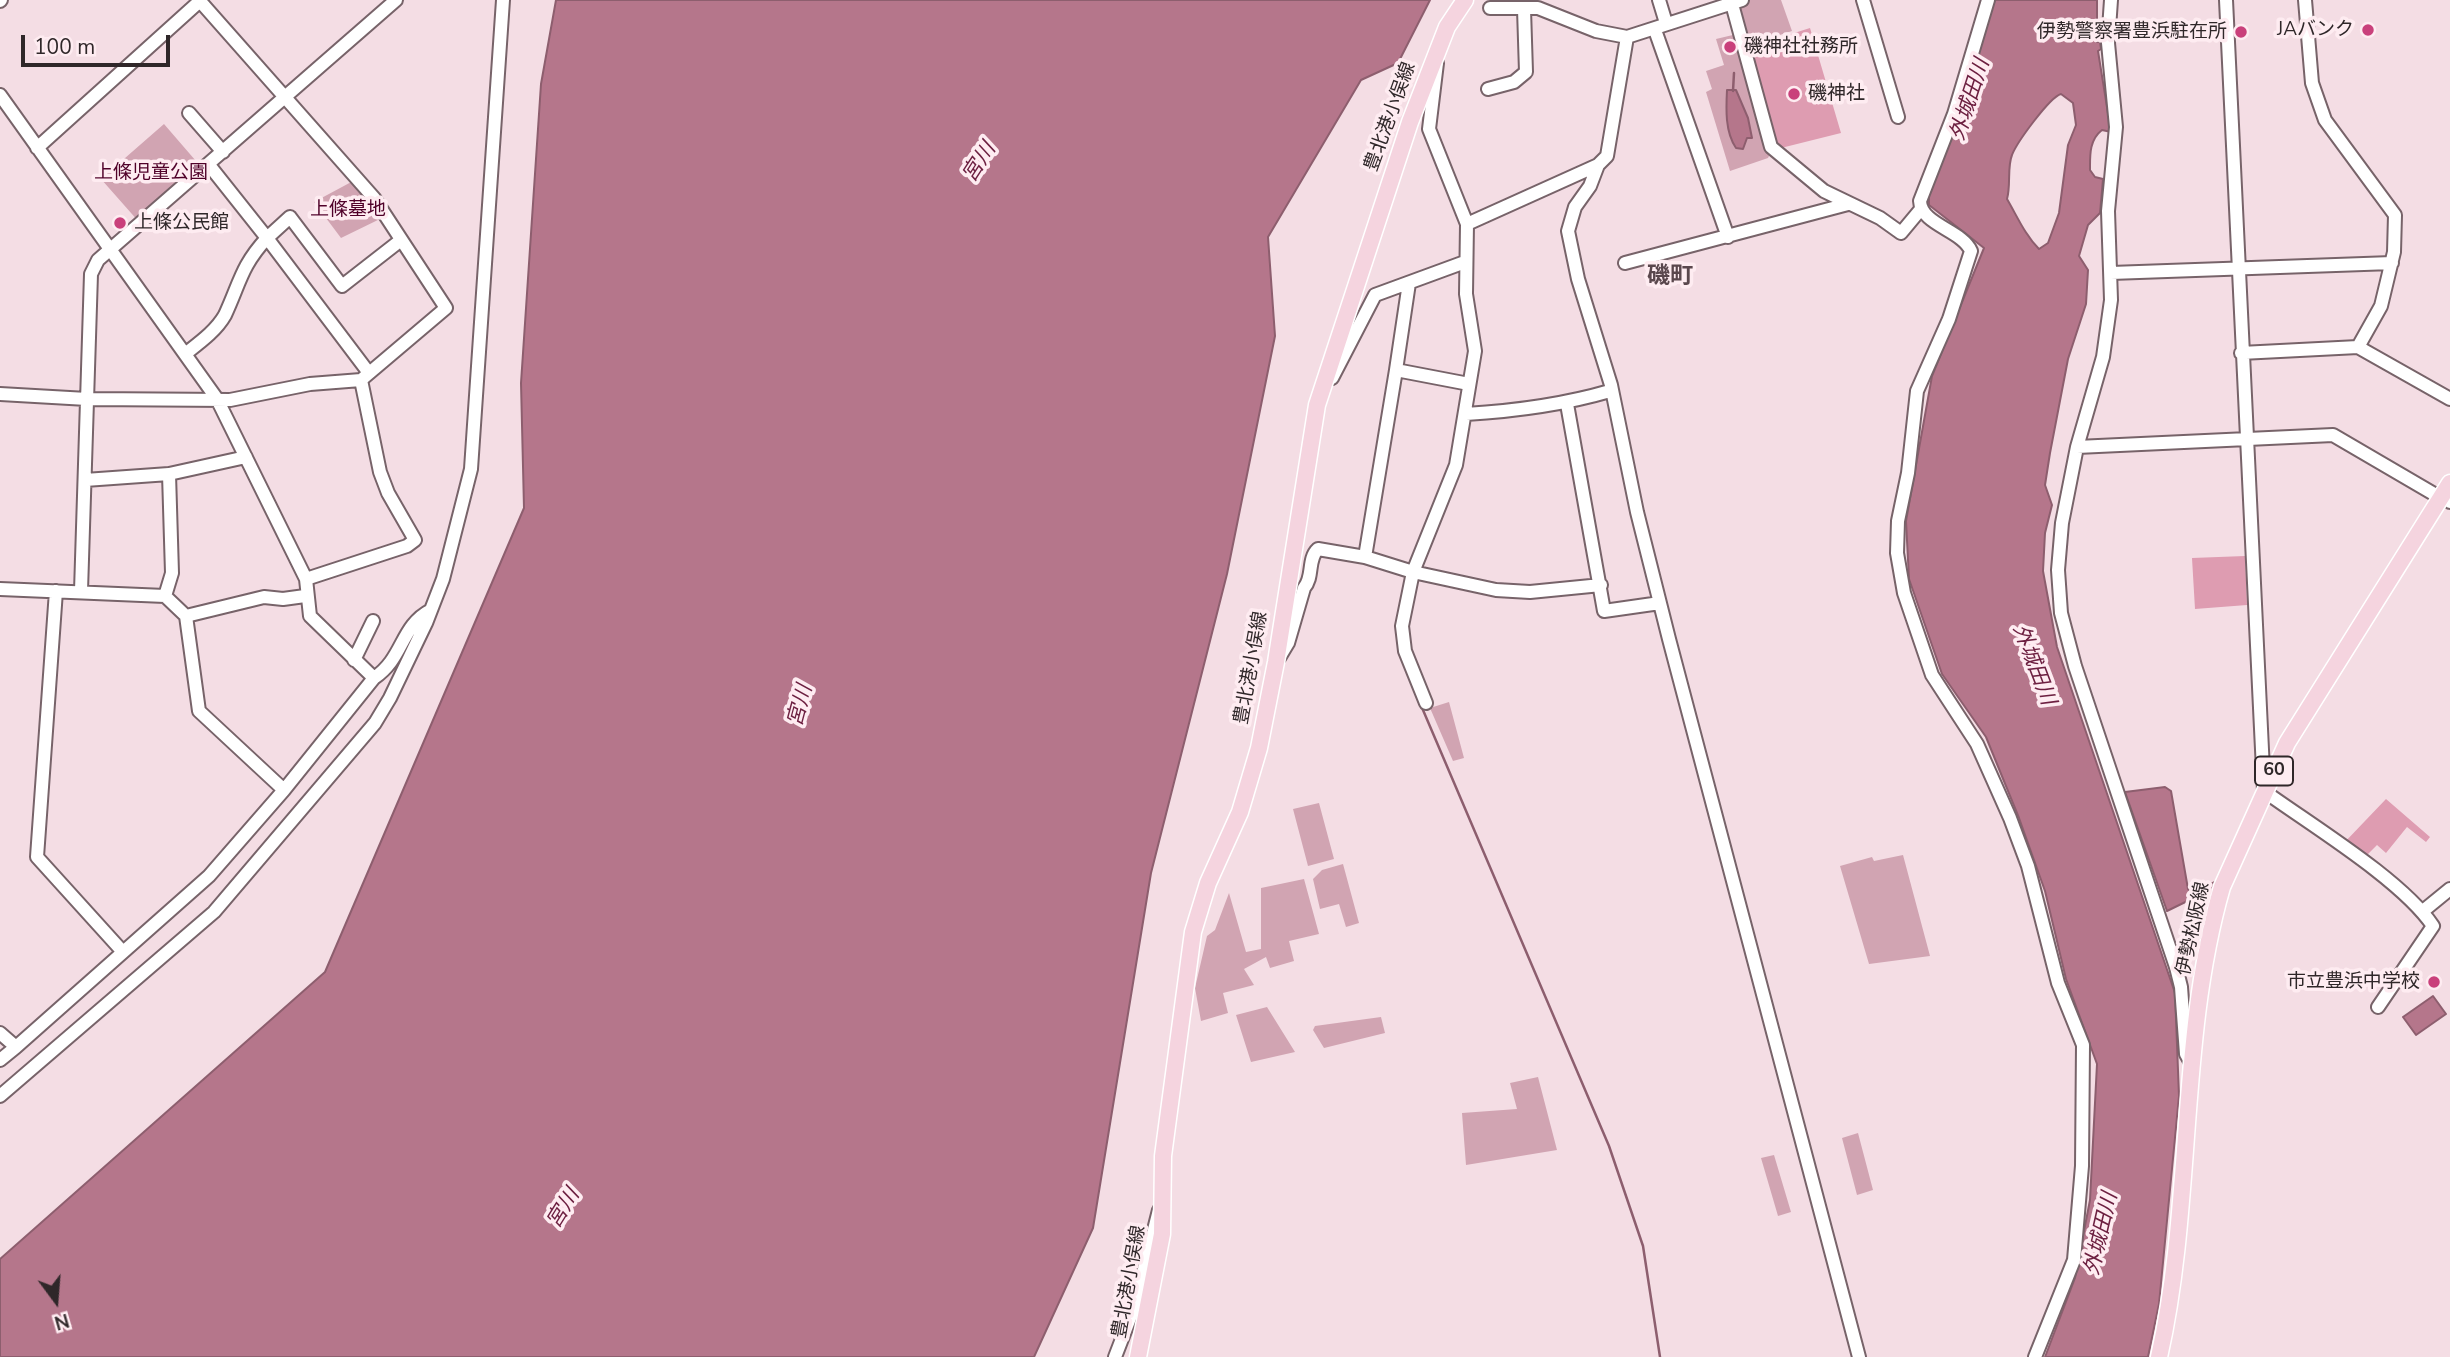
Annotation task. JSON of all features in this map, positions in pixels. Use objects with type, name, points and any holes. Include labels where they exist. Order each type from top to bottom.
[{"type":"main road","name":"豊北港小俣線","points":[[1138,1357],[1162,1234],[1163,1156],[1195,923],[1208,883],[1240,812],[1259,745],[1276,662],[1317,405],[1406,133],[1447,27],[1465,0]]},
{"type":"main road","name":"伊勢松阪線","points":[[2159,1357],[2172,1292],[2193,1068],[2215,910],[2222,887],[2264,790],[2308,707],[2448,493]]},
{"type":"street","points":[[0,394],[87,399],[218,400],[365,377],[446,308],[374,198],[200,0],[37,148]]},
{"type":"street","points":[[81,591],[91,274],[98,260],[209,165],[285,94],[396,0]]},
{"type":"street","points":[[0,1096],[214,912],[256,866],[375,723],[390,698],[431,610],[443,579],[471,469],[503,0]]},
{"type":"street","points":[[1659,0],[1661,27],[1728,237]]},
{"type":"street","points":[[1863,0],[1898,117]]},
{"type":"street","points":[[1988,0],[1954,114],[1920,201],[1921,209],[1966,243],[1971,251],[1949,318],[1915,399],[1908,473],[1898,521],[1897,553],[1900,577],[1932,675],[1977,744],[2028,866],[2058,983],[2085,1055],[2082,1166],[2074,1260],[2035,1357]]},
{"type":"street","points":[[2111,0],[2108,43],[2116,127],[2108,211],[2111,273],[2103,357],[2077,447],[2059,558],[2061,613],[2090,714],[2176,967],[2181,987],[2186,1054],[2193,1068]]},
{"type":"street","points":[[2226,0],[2245,439],[2264,790],[2359,859],[2423,911],[2433,926],[2378,1006]]},
{"type":"street","points":[[2305,0],[2312,83],[2319,106],[2334,136],[2365,170],[2395,215],[2392,263],[2381,306],[2358,347]]},
{"type":"street","points":[[1490,8],[1524,9],[1538,4],[1596,31],[1627,37],[1737,2],[1771,147],[1803,176],[1848,204],[1880,218],[1901,233],[1921,209]]},
{"type":"street","points":[[1488,89],[1514,82],[1526,72],[1524,9]]},
{"type":"street","points":[[1467,224],[1598,164],[1607,156],[1627,37]]},
{"type":"street","points":[[1426,703],[1405,651],[1402,634],[1413,572],[1448,489],[1466,414],[1475,351],[1466,295],[1467,224],[1429,129],[1438,48]]},
{"type":"street","points":[[0,95],[218,400],[306,579],[305,596],[310,616],[374,678]]},
{"type":"street","points":[[189,113],[223,152]]},
{"type":"street","points":[[1598,164],[1590,186],[1569,220],[1568,231],[1610,391],[1660,603],[1859,1357]]},
{"type":"street","points":[[209,165],[267,238],[365,377],[380,472],[388,493],[415,540],[407,546],[306,579]]},
{"type":"street","points":[[1625,263],[1848,204]]},
{"type":"street","points":[[185,354],[204,338],[224,315],[240,273],[267,238],[290,217],[345,291],[401,240]]},
{"type":"street","points":[[1317,405],[1374,295],[1465,262]]},
{"type":"street","points":[[2111,273],[2392,263]]},
{"type":"street","points":[[1365,557],[1409,283]]},
{"type":"street","points":[[2241,353],[2358,347],[2450,399]]},
{"type":"street","points":[[1396,370],[1469,384]]},
{"type":"street","points":[[1466,414],[1524,411],[1567,404],[1610,391]]},
{"type":"street","points":[[1567,404],[1604,611],[1660,603]]},
{"type":"street","points":[[2077,447],[2333,435],[2434,494],[2448,493]]},
{"type":"street","points":[[85,480],[169,474],[246,457]]},
{"type":"street","points":[[165,596],[172,573],[169,474]]},
{"type":"street","points":[[1276,662],[1287,643],[1304,588],[1308,583],[1314,553],[1318,549],[1365,557],[1413,572],[1496,590],[1530,592],[1601,585]]},
{"type":"street","points":[[0,589],[165,596],[186,616],[199,711],[284,790]]},
{"type":"street","points":[[56,592],[37,857],[123,952]]},
{"type":"street","points":[[186,616],[264,597],[283,599],[305,596]]},
{"type":"street","points":[[0,1060],[209,876],[284,790],[374,678],[390,667],[417,617],[431,610]]},
{"type":"street","points":[[355,660],[373,621]]},
{"type":"street","points":[[2423,911],[2450,889]]},
{"type":"street","points":[[0,1033],[16,1046]]},
{"type":"street","points":[[1115,1357],[1135,1305],[1161,1201]]},
{"type":"green space","points":[[1750,0],[1781,0],[1792,31],[1746,46],[1738,5]]},
{"type":"green space","points":[[1737,34],[1770,154],[1768,158],[1730,171],[1706,92],[1712,89],[1706,71],[1724,65],[1716,39]]},
{"type":"green space","name":"上條児童公園","points":[[164,124],[202,168],[139,222],[101,179]]},
{"type":"green space","name":"上條墓地","points":[[355,180],[382,218],[341,238],[314,202]]},
{"type":"green space","points":[[1449,702],[1464,758],[1453,761],[1430,708]]},
{"type":"green space","points":[[1319,803],[1334,859],[1308,866],[1293,809]]},
{"type":"green space","points":[[1903,855],[1930,956],[1869,964],[1840,866],[1872,857],[1874,861]]},
{"type":"green space","points":[[1343,864],[1359,923],[1346,927],[1339,904],[1320,909],[1313,879],[1322,870]]},
{"type":"green space","points":[[1304,879],[1319,934],[1289,941],[1294,961],[1270,968],[1266,957],[1244,969],[1254,985],[1223,993],[1228,1013],[1201,1021],[1195,988],[1207,936],[1215,930],[1229,893],[1246,952],[1261,949],[1261,888]]},
{"type":"green space","points":[[1267,1007],[1295,1052],[1251,1062],[1236,1015]]},
{"type":"green space","points":[[1381,1017],[1385,1033],[1324,1048],[1313,1030],[1315,1026]]},
{"type":"green space","points":[[1538,1077],[1557,1150],[1466,1165],[1462,1113],[1517,1109],[1510,1083]]},
{"type":"green space","points":[[1858,1133],[1873,1190],[1857,1195],[1842,1138]]},
{"type":"green space","points":[[1774,1155],[1791,1212],[1778,1216],[1761,1158]]},
{"type":"shaded area","points":[[1810,28],[1841,133],[1781,148],[1774,144],[1747,48]]},
{"type":"shaded area","points":[[2245,556],[2247,605],[2195,609],[2192,558]]},
{"type":"shaded area","points":[[2386,799],[2430,837],[2426,842],[2407,827],[2386,853],[2377,845],[2363,859],[2343,844]]},
{"type":"water","name":"宮川","points":[[556,0],[1430,0],[1398,63],[1361,80],[1268,237],[1275,336],[1227,574],[1151,873],[1093,1228],[1034,1357],[0,1357],[0,1259],[325,972],[524,508],[521,383],[541,84]]},
{"type":"water","name":"外城田川","points":[[1995,0],[2097,0],[2097,42],[2100,42],[2101,49],[2098,51],[2111,132],[2102,130],[2091,148],[2090,170],[2095,177],[2103,179],[2100,213],[2088,225],[2079,256],[2088,270],[2086,304],[2068,359],[2050,453],[2045,485],[2052,505],[2045,533],[2043,571],[2057,647],[2175,993],[2179,1096],[2159,1304],[2148,1357],[2045,1357],[2075,1278],[2090,1200],[2097,1064],[2066,979],[2045,891],[2019,818],[1986,737],[1942,674],[1909,579],[1906,521],[1932,376],[1984,248],[1929,205],[1929,192],[1984,19]],"holes":[[[2061,94],[2073,103],[2076,125],[2068,145],[2059,213],[2048,243],[2039,249],[2025,232],[2007,199],[2011,160],[2027,131],[2056,97]]]},
{"type":"water","points":[[1727,90],[1736,90],[1748,118],[1752,138],[1747,138],[1743,149],[1736,148],[1728,128]]},
{"type":"water","points":[[2165,787],[2171,791],[2188,889],[2192,893],[2217,881],[2214,888],[2167,911],[2125,792]]},
{"type":"water","points":[[2433,996],[2446,1014],[2416,1035],[2403,1017]]},
{"type":"waterway","points":[[1733,91],[1734,73]]},
{"type":"waterway","points":[[1420,703],[1609,1146],[1643,1246],[1660,1357]]},
{"type":"place","name":"JAバンク","points":[[2368,30]]},
{"type":"place","name":"伊勢警察署豊浜駐在所","points":[[2241,32]]},
{"type":"place","name":"磯神社社務所","points":[[1730,47]]},
{"type":"place","name":"磯神社","points":[[1794,94]]},
{"type":"place","name":"上條公民館","points":[[120,223]]},
{"type":"place","name":"市立豊浜中学校","points":[[2434,982]]},
{"type":"district","name":"磯町","points":[[1670,277]]}]
